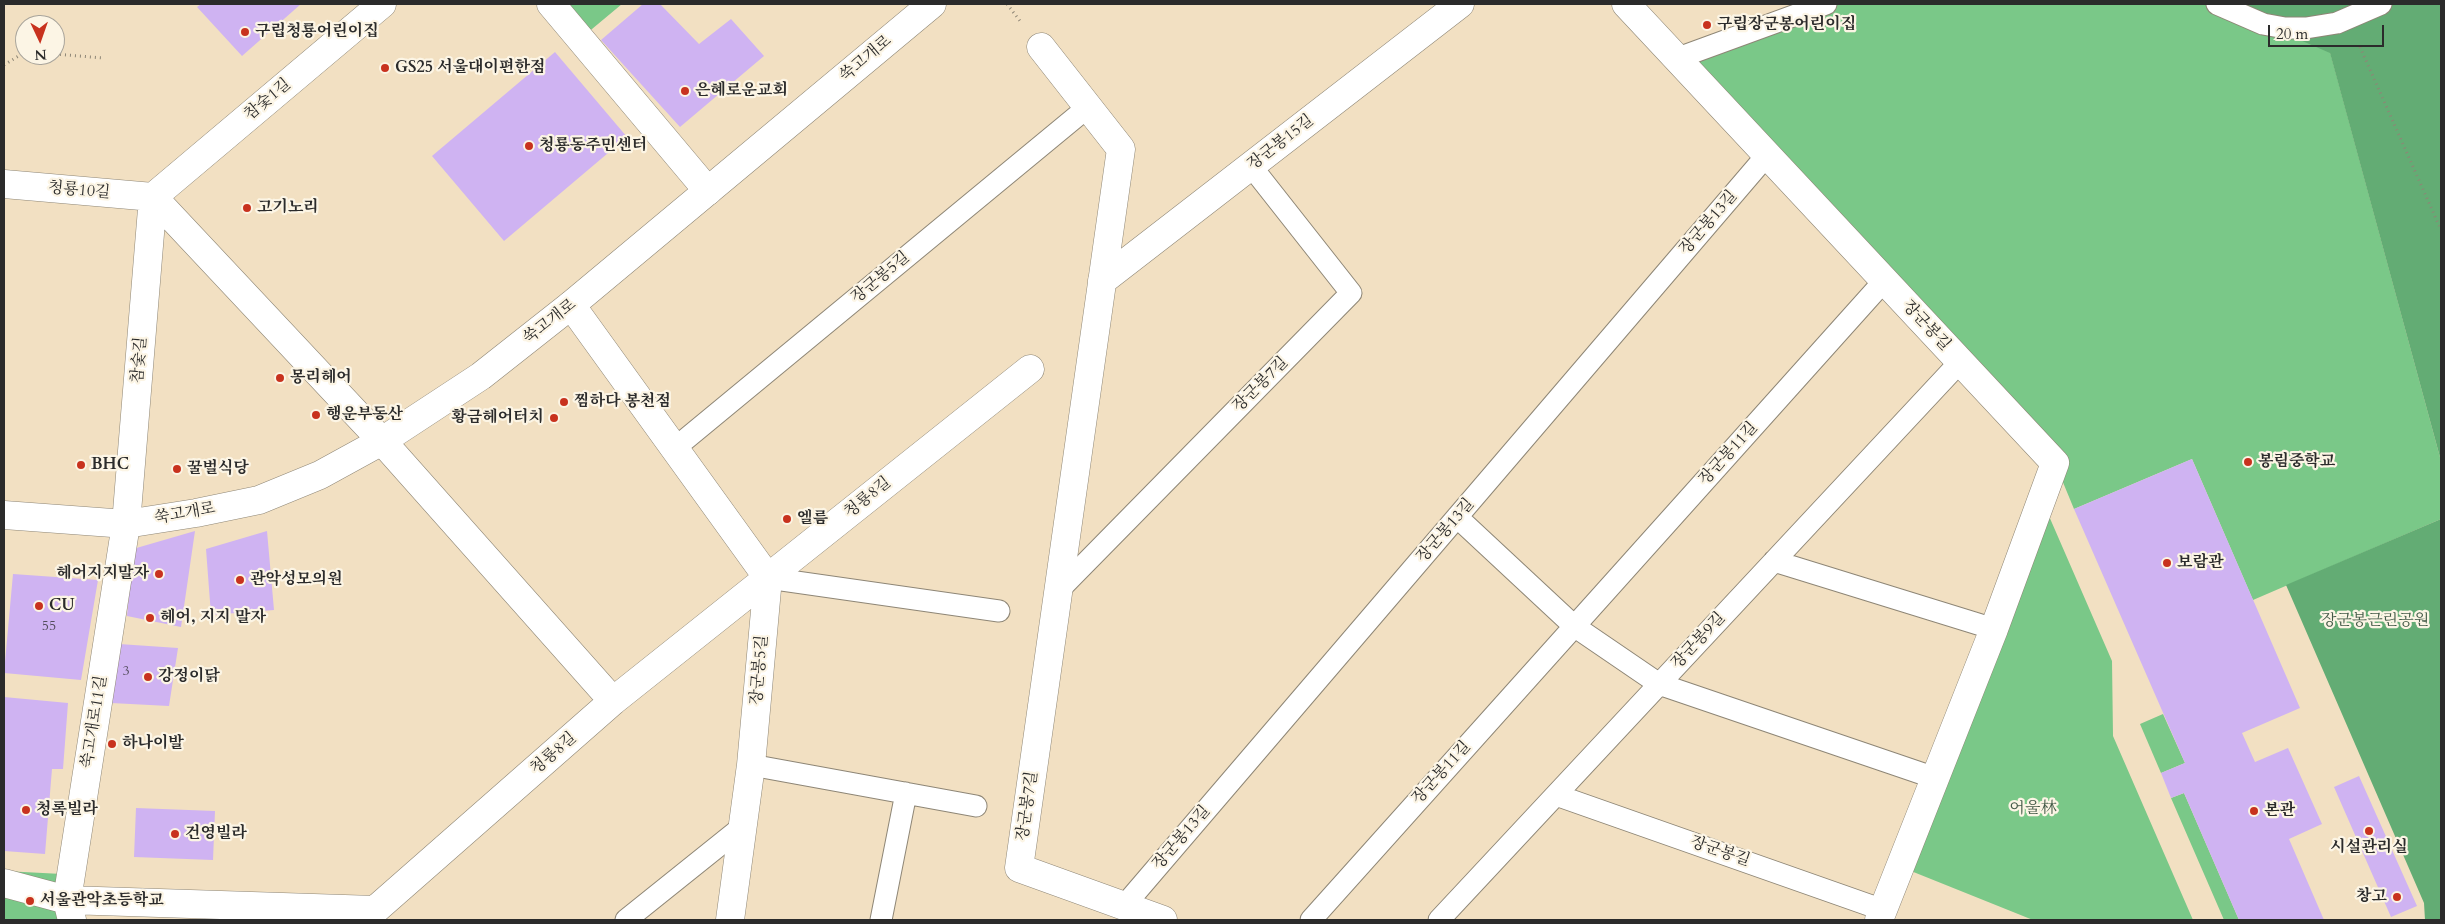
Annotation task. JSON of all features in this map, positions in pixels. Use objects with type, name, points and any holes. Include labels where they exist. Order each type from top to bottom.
[{"type":"street","name":"참숯1길","points":[[154,197],[382,4]]},
{"type":"street","points":[[551,4],[708,191]]},
{"type":"street","name":"쑥고개로","points":[[4,515],[126,524],[196,514],[259,500],[320,475],[382,441],[481,376],[571,305],[932,4]]},
{"type":"street","name":"장군봉15길","points":[[1102,281],[1460,4]]},
{"type":"street","name":"장군봉길","points":[[1626,4],[2055,463],[1994,630],[1881,915]]},
{"type":"street","name":"장군봉7길","points":[[1041,47],[1121,149],[1019,868],[1163,920]]},
{"type":"street","name":"청룡10길","points":[[4,184],[154,197]]},
{"type":"street","points":[[154,197],[382,441],[613,701]]},
{"type":"street","name":"참숯길","points":[[126,524],[154,197]]},
{"type":"street","points":[[571,305],[768,578]]},
{"type":"street","name":"청룡8길","points":[[4,883],[70,910],[376,915],[613,701],[1030,370]]},
{"type":"street","name":"쑥고개로11길","points":[[70,910],[126,524]]},
{"type":"street","name":"장군봉5길","points":[[730,920],[751,765],[768,578]]},
{"type":"lane","points":[[1678,58],[1826,4]]},
{"type":"lane","points":[[2217,4],[2274,26],[2317,27],[2347,19],[2381,4]]},
{"type":"lane","name":"장군봉5길","points":[[675,448],[1088,107]]},
{"type":"lane","name":"장군봉13길","points":[[1124,906],[1767,155]]},
{"type":"lane","name":"장군봉7길","points":[[1058,591],[1351,294],[1251,166]]},
{"type":"lane","name":"장군봉11길","points":[[1311,920],[1884,281]]},
{"type":"lane","name":"장군봉9길","points":[[1439,920],[1960,362]]},
{"type":"lane","points":[[1457,517],[1574,626],[1659,684],[1935,778]]},
{"type":"lane","points":[[1774,561],[1994,630]]},
{"type":"lane","points":[[768,578],[999,611]]},
{"type":"lane","points":[[751,765],[976,806]]},
{"type":"lane","points":[[880,920],[906,793]]},
{"type":"lane","name":"장군봉길","points":[[1556,795],[1881,915]]},
{"type":"lane","points":[[626,920],[742,828]]},
{"type":"path","points":[[2347,19],[2441,230]]},
{"type":"path","points":[[65,55],[103,58]]},
{"type":"path","points":[[4,65],[15,58]]},
{"type":"green space","points":[[551,4],[622,4],[580,39]]},
{"type":"green space","name":"봉림중학교","points":[[1826,4],[2217,4],[2330,52],[2441,461],[2441,519],[2253,600],[2192,459],[2074,509],[2055,463],[1678,58]]},
{"type":"green space","points":[[2217,4],[2441,4],[2441,461],[2330,53]]},
{"type":"green space","name":"어울林","points":[[2042,500],[2112,661],[2113,736],[2193,920],[2033,920],[1901,867]]},
{"type":"green space","name":"장군봉근린공원","points":[[2441,519],[2441,920],[2425,920],[2424,903],[2286,585]]},
{"type":"green space","points":[[2163,714],[2185,763],[2161,773],[2140,724]]},
{"type":"green space","points":[[2184,793],[2239,920],[2224,920],[2171,798]]},
{"type":"green space","name":"서울관악초등학교","points":[[4,871],[62,874],[70,920],[4,920]]},
{"type":"building","name":"구립청룡어린이집","points":[[201,4],[301,4],[242,56],[197,7]]},
{"type":"building","name":"은혜로운교회","points":[[643,4],[660,4],[699,44],[731,19],[764,56],[680,127],[601,40]]},
{"type":"building","name":"청룡동주민센터","points":[[555,52],[627,137],[504,241],[432,156]]},
{"type":"building","name":"보람관","points":[[2192,459],[2300,708],[2242,733],[2255,762],[2288,748],[2322,824],[2289,839],[2324,920],[2239,920],[2184,793],[2171,798],[2161,773],[2185,763],[2074,509]]},
{"type":"building","points":[[195,531],[181,627],[127,616],[133,549]]},
{"type":"building","name":"관악성모의원","points":[[267,531],[274,610],[211,615],[206,549]]},
{"type":"building","points":[[13,574],[98,580],[81,680],[4,673]]},
{"type":"building","points":[[119,644],[178,648],[169,706],[111,703]]},
{"type":"building","name":"청록빌라","points":[[4,697],[68,703],[63,769],[52,769],[45,854],[4,851]]},
{"type":"building","name":"시설관리실","points":[[2359,776],[2417,906],[2391,917],[2334,787]]},
{"type":"building","name":"건영빌라","points":[[136,808],[215,811],[213,860],[134,857]]},
{"type":"place","name":"구립장군봉어린이집","points":[[1707,25]]},
{"type":"place","name":"구립청룡어린이집","points":[[245,32]]},
{"type":"place","name":"GS25 서울대이편한점","points":[[385,68]]},
{"type":"place","name":"은혜로운교회","points":[[685,91]]},
{"type":"place","name":"청룡동주민센터","points":[[529,146]]},
{"type":"place","name":"고기노리","points":[[247,208]]},
{"type":"place","name":"몽리헤어","points":[[280,378]]},
{"type":"place","name":"찜하다 봉천점","points":[[564,402]]},
{"type":"place","name":"행운부동산","points":[[316,415]]},
{"type":"place","name":"황금헤어터치","points":[[554,418]]},
{"type":"place","name":"봉림중학교","points":[[2248,462]]},
{"type":"place","name":"BHC","points":[[81,465]]},
{"type":"place","name":"꿀벌식당","points":[[177,469]]},
{"type":"place","name":"엘름","points":[[787,519]]},
{"type":"place","name":"보람관","points":[[2167,563]]},
{"type":"place","name":"헤어지지말자","points":[[159,574]]},
{"type":"place","name":"관악성모의원","points":[[240,580]]},
{"type":"place","name":"CU","points":[[39,606]]},
{"type":"place","name":"헤어, 지지 말자","points":[[150,618]]},
{"type":"place","name":"강정이닭","points":[[148,677]]},
{"type":"place","name":"하나이발","points":[[112,744]]},
{"type":"place","name":"청록빌라","points":[[26,810]]},
{"type":"place","name":"본관","points":[[2254,811]]},
{"type":"place","name":"시설관리실","points":[[2369,831]]},
{"type":"place","name":"건영빌라","points":[[175,834]]},
{"type":"place","name":"창고","points":[[2397,897]]},
{"type":"place","name":"서울관악초등학교","points":[[30,901]]}]
